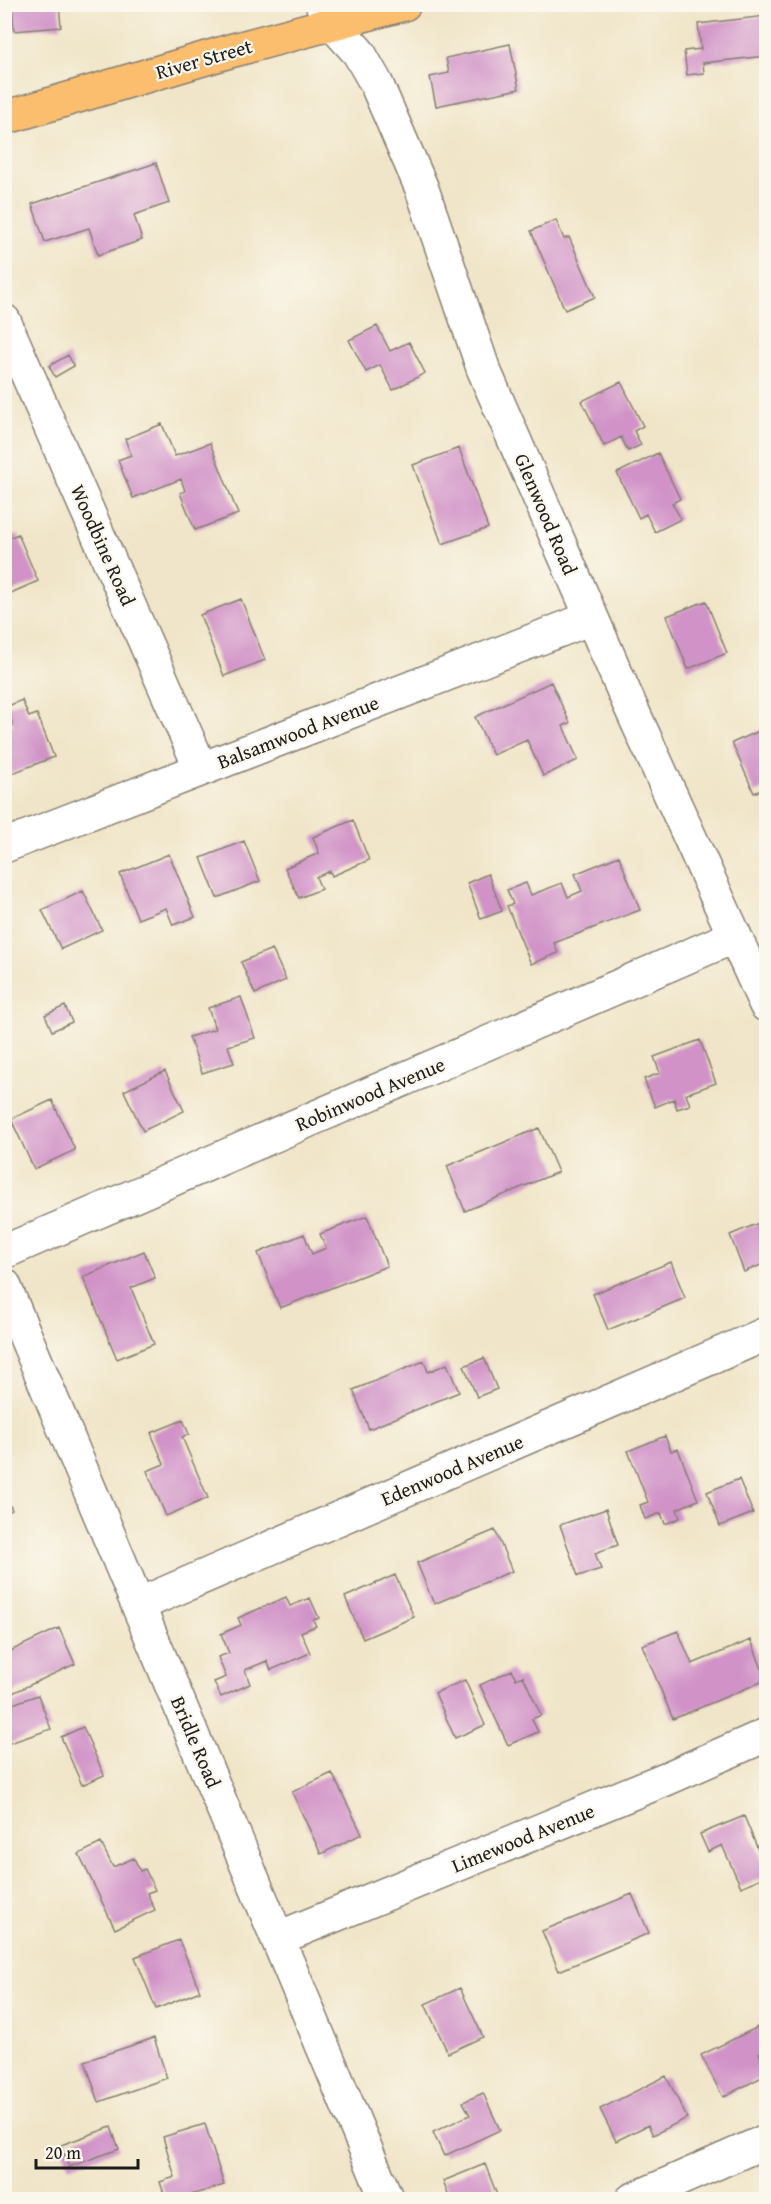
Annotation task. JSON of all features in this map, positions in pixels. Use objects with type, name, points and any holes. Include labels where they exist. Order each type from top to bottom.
[{"type":"main road","name":"River Street","points":[[4,118],[230,51],[327,14],[405,4]]},
{"type":"street","name":"Glenwood Road","points":[[327,14],[368,68],[422,189],[483,368],[591,618],[766,1005]]},
{"type":"street","name":"Woodbine Road","points":[[4,321],[201,769]]},
{"type":"street","name":"Balsamwood Avenue","points":[[4,846],[591,618]]},
{"type":"street","name":"Robinwood Avenue","points":[[4,1252],[735,936]]},
{"type":"street","name":"Bridle Road","points":[[4,1285],[387,2199]]},
{"type":"street","name":"Edenwood Avenue","points":[[138,1605],[766,1334]]},
{"type":"street","name":"Limewood Avenue","points":[[279,1938],[668,1778],[766,1735]]},
{"type":"street","points":[[632,2199],[766,2141]]},
{"type":"building","points":[[12,4],[59,4],[61,27],[14,31]]},
{"type":"building","points":[[766,16],[766,56],[703,63],[704,73],[687,75],[684,51],[701,49],[698,24]]},
{"type":"building","points":[[510,44],[519,89],[436,106],[430,77],[449,73],[446,58]]},
{"type":"building","points":[[156,163],[169,203],[134,215],[142,240],[98,255],[89,228],[45,242],[32,204]]},
{"type":"building","points":[[556,220],[564,239],[569,237],[595,297],[565,310],[531,231]]},
{"type":"building","points":[[377,326],[390,351],[409,342],[425,373],[393,390],[380,365],[366,372],[349,340]]},
{"type":"building","points":[[68,355],[74,366],[55,377],[49,366]]},
{"type":"building","points":[[621,382],[643,426],[634,431],[641,445],[628,451],[621,437],[604,446],[582,401]]},
{"type":"building","points":[[162,424],[175,456],[210,443],[238,514],[195,530],[180,493],[185,491],[181,479],[133,498],[118,460],[131,455],[125,439]]},
{"type":"building","points":[[459,448],[488,528],[442,544],[413,465]]},
{"type":"building","points":[[658,453],[680,499],[672,503],[681,519],[655,532],[646,514],[639,518],[617,473]]},
{"type":"building","points":[[18,534],[38,581],[4,596],[4,540]]},
{"type":"building","points":[[241,599],[265,660],[224,676],[200,615]]},
{"type":"building","points":[[706,601],[727,653],[688,669],[667,616]]},
{"type":"building","points":[[551,682],[570,723],[563,726],[578,760],[543,776],[527,740],[493,755],[475,717]]},
{"type":"building","points":[[22,700],[29,717],[37,714],[54,757],[5,776],[4,728],[13,725],[6,707]]},
{"type":"building","points":[[766,728],[766,788],[754,793],[732,743]]},
{"type":"building","points":[[353,820],[369,860],[332,876],[330,871],[316,877],[321,889],[299,898],[285,868],[319,853],[313,837]]},
{"type":"building","points":[[244,841],[260,881],[217,898],[201,858]]},
{"type":"building","points":[[169,854],[195,917],[173,925],[166,908],[138,919],[120,874]]},
{"type":"building","points":[[619,856],[640,910],[554,943],[558,953],[531,964],[507,906],[513,904],[507,890],[526,883],[531,895],[562,883],[568,897],[582,891],[575,874]]},
{"type":"building","points":[[488,874],[502,911],[481,919],[467,883]]},
{"type":"building","points":[[83,891],[102,930],[61,949],[42,910]]},
{"type":"building","points":[[272,949],[286,980],[255,994],[241,962]]},
{"type":"building","points":[[241,997],[255,1038],[228,1046],[234,1063],[202,1073],[189,1037],[215,1029],[208,1008]]},
{"type":"building","points":[[65,1006],[72,1022],[52,1031],[45,1015]]},
{"type":"building","points":[[700,1040],[716,1083],[686,1094],[690,1105],[677,1109],[674,1099],[655,1107],[644,1079],[660,1073],[654,1057]]},
{"type":"building","points":[[165,1071],[184,1111],[143,1131],[124,1091]]},
{"type":"building","points":[[52,1100],[75,1150],[34,1169],[11,1119]]},
{"type":"building","points":[[539,1128],[558,1172],[465,1211],[447,1166]]},
{"type":"building","points":[[367,1216],[387,1266],[280,1308],[258,1253],[304,1234],[312,1254],[326,1248],[320,1234]]},
{"type":"building","points":[[766,1220],[766,1263],[744,1272],[730,1235]]},
{"type":"building","points":[[144,1251],[155,1278],[131,1288],[154,1344],[117,1359],[83,1277]]},
{"type":"building","points":[[671,1262],[685,1298],[608,1330],[593,1294]]},
{"type":"building","points":[[484,1358],[497,1389],[477,1397],[464,1366]]},
{"type":"building","points":[[424,1361],[428,1372],[447,1364],[459,1392],[369,1429],[353,1390]]},
{"type":"building","points":[[183,1420],[189,1434],[182,1437],[208,1498],[166,1516],[147,1471],[164,1464],[151,1433]]},
{"type":"building","points":[[665,1436],[671,1451],[678,1449],[698,1500],[677,1509],[680,1518],[665,1524],[661,1513],[645,1519],[640,1505],[648,1502],[628,1451]]},
{"type":"building","points":[[739,1479],[753,1513],[720,1526],[707,1492]]},
{"type":"building","points":[[4,1493],[12,1510],[4,1514]]},
{"type":"building","points":[[606,1509],[618,1545],[595,1553],[601,1569],[578,1576],[560,1525]]},
{"type":"building","points":[[495,1530],[512,1571],[434,1604],[417,1563]]},
{"type":"building","points":[[395,1575],[414,1617],[363,1639],[345,1597]]},
{"type":"building","points":[[286,1597],[290,1606],[310,1598],[319,1618],[313,1620],[316,1626],[301,1632],[310,1653],[271,1670],[267,1661],[245,1670],[250,1684],[221,1697],[214,1682],[226,1677],[218,1657],[229,1653],[221,1634],[241,1625],[238,1618]]},
{"type":"building","points":[[59,1628],[75,1664],[4,1697],[4,1654]]},
{"type":"building","points":[[678,1631],[692,1664],[751,1640],[766,1680],[673,1719],[642,1645]]},
{"type":"building","points":[[512,1670],[516,1679],[523,1676],[541,1715],[532,1719],[538,1732],[508,1745],[480,1685]]},
{"type":"building","points":[[465,1680],[485,1725],[455,1738],[435,1693]]},
{"type":"building","points":[[38,1695],[51,1729],[4,1745],[4,1707]]},
{"type":"building","points":[[83,1727],[104,1775],[82,1785],[61,1737]]},
{"type":"building","points":[[332,1773],[362,1834],[321,1854],[292,1792]]},
{"type":"building","points":[[744,1816],[766,1869],[766,1876],[741,1887],[722,1845],[708,1852],[700,1834]]},
{"type":"building","points":[[101,1843],[113,1867],[134,1858],[140,1871],[145,1869],[155,1890],[147,1893],[155,1910],[115,1929],[79,1854]]},
{"type":"building","points":[[632,1894],[649,1933],[559,1971],[542,1931]]},
{"type":"building","points":[[179,1940],[200,1991],[156,2009],[135,1957]]},
{"type":"building","points":[[460,1988],[483,2037],[448,2053],[425,2004]]},
{"type":"building","points":[[762,2025],[766,2034],[766,2050],[759,2053],[766,2068],[766,2075],[723,2097],[701,2055]]},
{"type":"building","points":[[154,2038],[167,2078],[99,2102],[85,2061]]},
{"type":"building","points":[[666,2076],[687,2118],[653,2135],[648,2125],[616,2141],[600,2109]]},
{"type":"building","points":[[483,2093],[500,2130],[444,2156],[433,2132],[470,2115],[463,2102]]},
{"type":"building","points":[[205,2124],[224,2185],[175,2200],[166,2200],[160,2182],[175,2177],[163,2137]]},
{"type":"building","points":[[111,2127],[119,2149],[69,2167],[61,2145]]},
{"type":"building","points":[[485,2164],[499,2200],[450,2200],[443,2181]]}]
